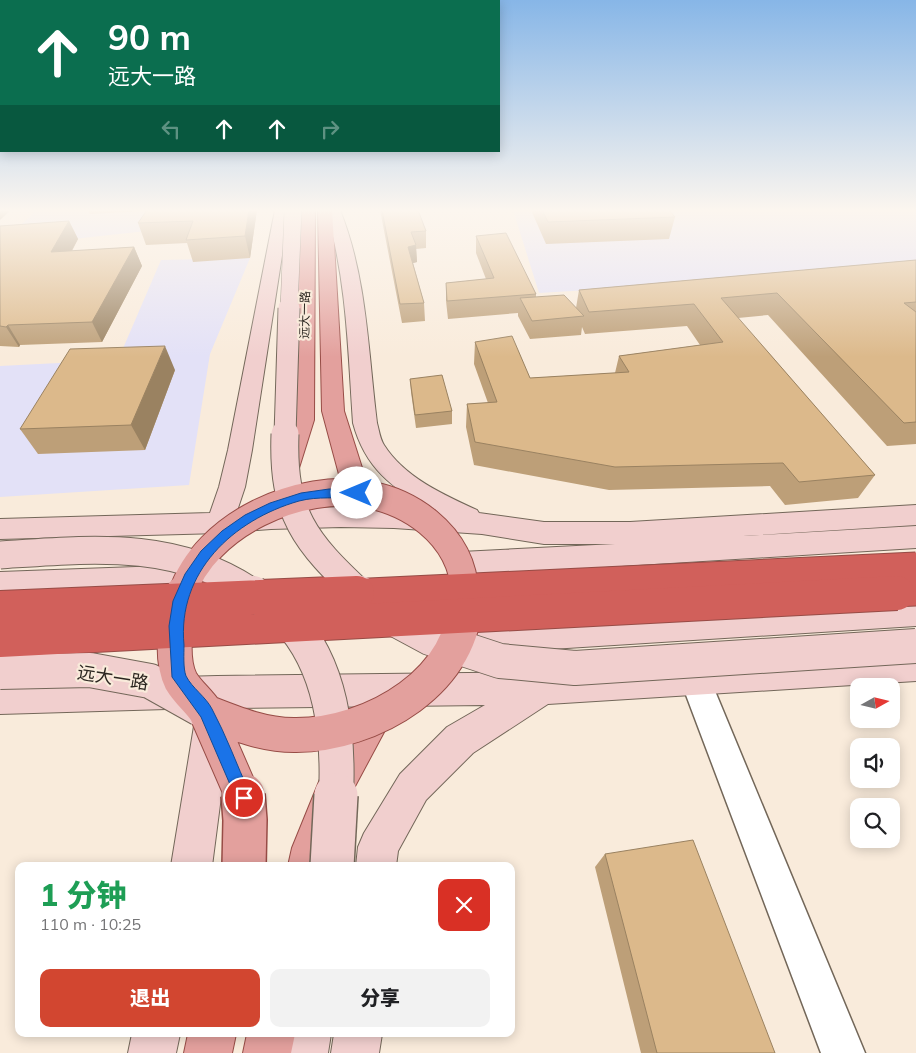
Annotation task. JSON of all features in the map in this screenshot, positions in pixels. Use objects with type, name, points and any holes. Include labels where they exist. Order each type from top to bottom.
[{"type":"highway","points":[[0,608],[500,587],[916,566]]},
{"type":"highway","points":[[0,640],[916,592]]},
{"type":"main road","points":[[220,523],[232,487],[240,450],[273,259]]},
{"type":"main road","points":[[291,259],[284,455],[288,494],[302,529],[328,563],[378,610],[430,638],[500,661],[575,668],[916,646]]},
{"type":"main road","name":"远大一路","points":[[274,505],[302,420],[307,259]]},
{"type":"main road","name":"远大一路","points":[[327,259],[333,411],[357,493]]},
{"type":"main road","points":[[347,259],[352,283],[365,424],[372,445],[388,466],[417,490],[437,503],[482,524]]},
{"type":"main road","points":[[357,493],[394,501],[421,514],[451,545],[461,564],[465,582],[466,601],[463,621],[456,641],[443,664],[424,685],[401,704],[373,719],[338,731],[302,735],[266,732],[242,726],[179,677],[175,626],[180,601],[190,577],[206,554],[226,534],[249,518],[274,505],[301,497],[320,494],[357,493]]},
{"type":"main road","points":[[0,529],[220,523],[341,517],[394,518],[482,524],[544,533],[630,533],[916,515]]},
{"type":"main road","points":[[461,564],[916,538]]},
{"type":"main road","points":[[0,555],[98,550],[151,552],[198,564],[223,573],[245,586],[288,619],[310,648],[326,688],[335,727],[338,770],[332,862]]},
{"type":"main road","points":[[0,584],[190,577]]},
{"type":"main road","points":[[456,641],[916,613]]},
{"type":"main road","points":[[0,698],[211,702],[544,688],[916,666]]},
{"type":"main road","name":"远大一路","points":[[0,672],[90,670],[150,682],[211,702]]},
{"type":"main road","points":[[376,862],[378,847],[413,787],[460,740],[544,688]]},
{"type":"main road","points":[[192,862],[211,702]]},
{"type":"main road","points":[[211,702],[244,798],[244,862]]},
{"type":"main road","points":[[309,862],[312,848],[338,780],[373,719]]},
{"type":"main road","points":[[152,1053],[155,1037]]},
{"type":"main road","points":[[208,1053],[211,1037]]},
{"type":"main road","points":[[267,1053],[270,1037]]},
{"type":"main road","points":[[304,1053],[306,1037]]},
{"type":"main road","points":[[355,1053],[358,1037]]},
{"type":"street","points":[[695,679],[843,1053]]},
{"type":"shaded area","points":[[250,259],[210,354],[189,485],[0,497],[0,366],[118,360],[161,260]]},
{"type":"shaded area","points":[[528,259],[916,259],[916,270],[539,293]]},
{"type":"building","points":[[0,259],[127,259],[92,322],[0,326]]},
{"type":"building","points":[[391,259],[411,259],[424,303],[400,304]]},
{"type":"building","points":[[486,259],[519,259],[536,294],[447,301],[446,283],[494,278]]},
{"type":"building","points":[[916,260],[916,302],[904,303],[916,312],[916,422],[904,423],[777,293],[721,298],[875,475],[799,482],[783,463],[615,467],[475,442],[467,404],[497,402],[475,342],[512,336],[530,378],[629,372],[619,356],[723,342],[694,304],[589,312],[579,290]]},
{"type":"building","points":[[564,295],[584,316],[532,321],[520,298]]},
{"type":"building","points":[[165,346],[131,425],[20,429],[70,349]]},
{"type":"building","points":[[442,375],[452,411],[415,415],[410,379]]},
{"type":"building","points":[[693,840],[775,1053],[657,1053],[605,854]]},
{"type":"route","points":[[244,798],[206,712],[179,677],[175,626],[180,601],[190,577],[206,554],[226,534],[249,518],[274,505],[301,497],[329,493],[357,493]]}]
